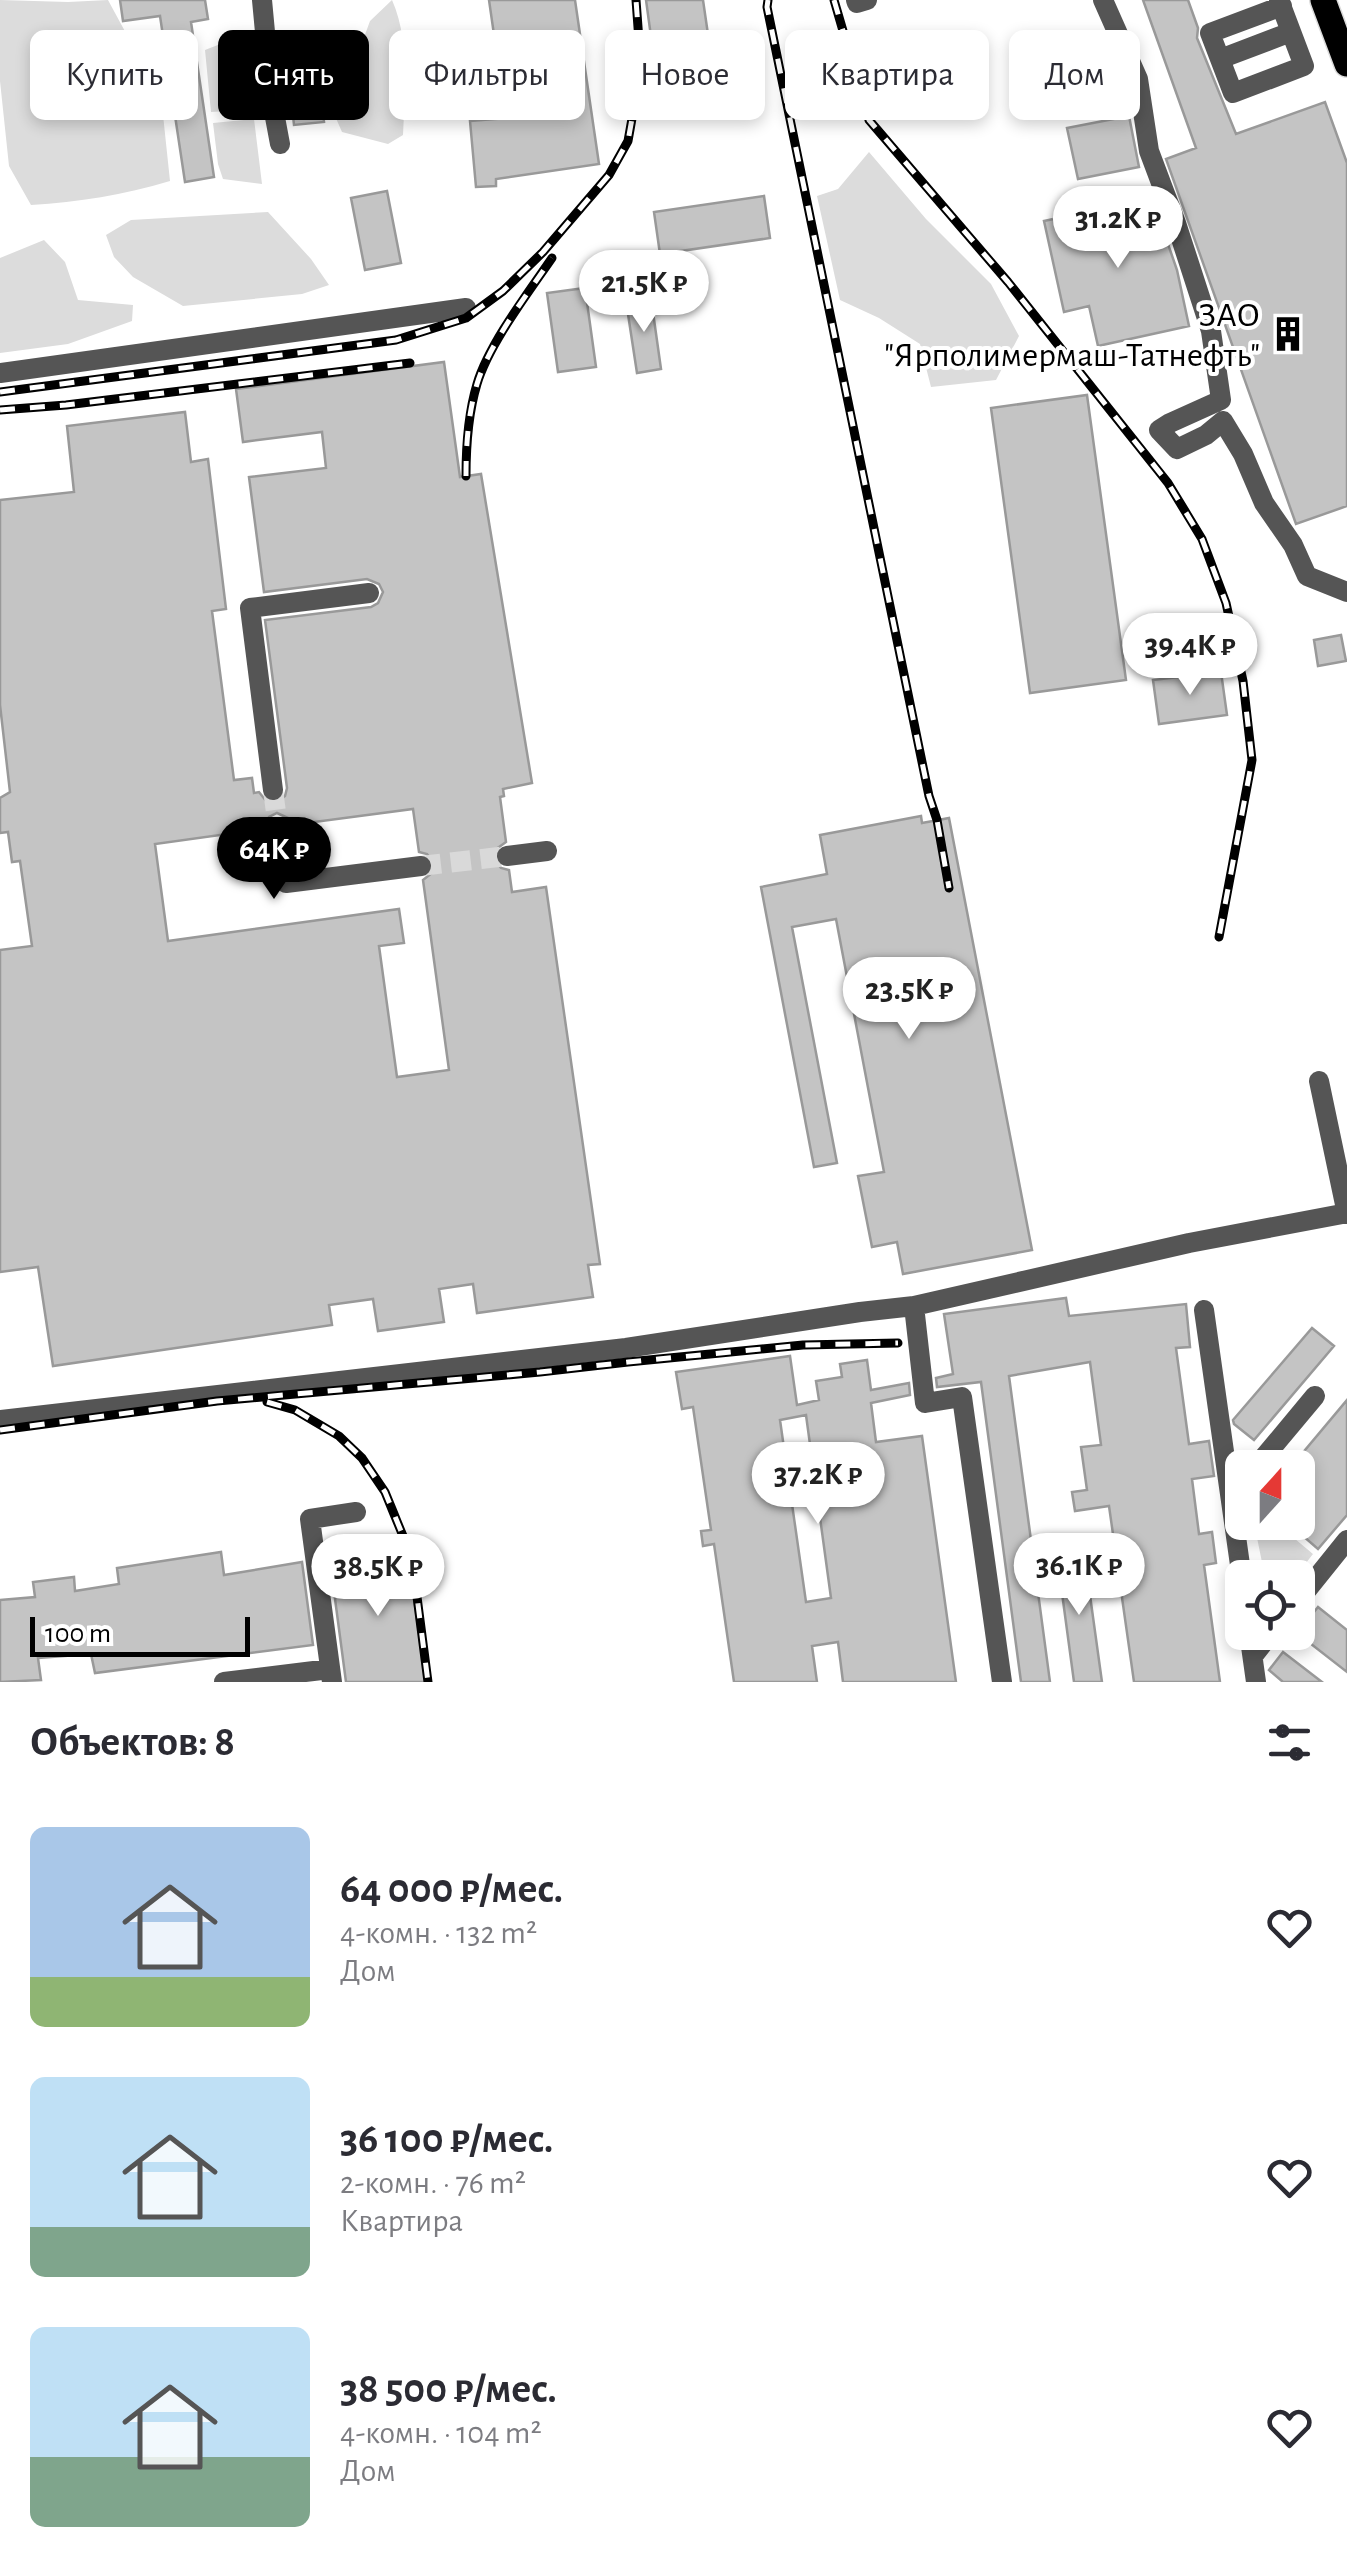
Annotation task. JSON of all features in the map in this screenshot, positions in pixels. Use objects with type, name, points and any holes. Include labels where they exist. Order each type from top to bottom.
[{"type":"main road","points":[[1324,0],[1347,64]]},
{"type":"street","points":[[262,0],[280,144]]},
{"type":"street","points":[[856,0],[867,0]]},
{"type":"street","points":[[1103,0],[1138,80],[1148,151],[1211,331],[1221,400],[1158,430],[1177,448],[1206,435],[1223,421],[1307,576],[1347,592]]},
{"type":"street","points":[[1280,3],[1304,66],[1233,93],[1210,33],[1280,3]]},
{"type":"street","points":[[1220,59],[1291,32]]},
{"type":"street","points":[[0,373],[466,308]]},
{"type":"street","points":[[273,790],[250,608],[369,593]]},
{"type":"street","points":[[278,827],[286,883],[421,866]]},
{"type":"street","points":[[507,856],[547,851]]},
{"type":"street","points":[[0,1420],[626,1348],[914,1306],[1189,1243],[1347,1214],[1320,1081]]},
{"type":"street","points":[[914,1306],[925,1402],[962,1397],[1002,1682]]},
{"type":"street","points":[[1204,1310],[1230,1450]]},
{"type":"street","points":[[1270,1450],[1315,1396]]},
{"type":"street","points":[[224,1682],[331,1675],[310,1520],[356,1512]]},
{"type":"street","points":[[1315,1580],[1347,1540]]},
{"type":"street","points":[[1252,1650],[1256,1682]]},
{"type":"street","points":[[1252,1656],[1257,1650]]},
{"type":"shaded area","points":[[0,0],[108,0],[124,30],[30,30],[30,120],[164,120],[170,181],[101,197],[31,205],[9,166],[0,81]]},
{"type":"shaded area","points":[[392,0],[402,30],[389,30],[389,120],[404,120],[403,135],[388,144],[342,132],[337,120],[369,120],[367,30],[370,21]]},
{"type":"shaded area","points":[[218,45],[218,112],[211,112],[205,50]]},
{"type":"shaded area","points":[[254,120],[262,184],[223,179],[213,123]]},
{"type":"shaded area","points":[[869,152],[926,219],[991,284],[1019,336],[996,380],[931,387],[920,344],[879,318],[840,300],[817,196],[838,189]]},
{"type":"shaded area","points":[[268,212],[329,285],[302,294],[183,306],[133,277],[114,257],[106,235],[131,220]]},
{"type":"shaded area","points":[[44,240],[65,262],[78,300],[133,305],[132,321],[68,344],[0,353],[0,258]]},
{"type":"shaded area","points":[[1257,1540],[1296,1540],[1313,1554],[1308,1560],[1262,1560]]},
{"type":"building","points":[[120,0],[205,0],[208,19],[191,22],[192,30],[162,30],[160,16],[123,21]]},
{"type":"building","points":[[489,0],[575,0],[579,30],[493,30]]},
{"type":"building","points":[[646,0],[703,0],[707,30],[650,30]]},
{"type":"building","name":"ЗАО \"Ярполимермаш-Татнефть\"","points":[[1143,0],[1188,0],[1198,28],[1197,38],[1236,134],[1325,102],[1347,163],[1347,506],[1296,524],[1166,159],[1196,148]]},
{"type":"building","points":[[585,68],[599,164],[496,179],[496,186],[476,187],[470,121],[585,120]]},
{"type":"building","points":[[198,69],[214,177],[185,182],[176,120],[198,120]]},
{"type":"building","points":[[293,120],[324,120],[324,122],[294,125]]},
{"type":"building","points":[[1130,120],[1139,167],[1078,179],[1067,128]]},
{"type":"building","points":[[387,191],[401,263],[365,270],[351,198]]},
{"type":"building","points":[[764,196],[770,238],[660,254],[654,212]]},
{"type":"building","points":[[1152,198],[1177,270],[1189,326],[1098,346],[1089,306],[1064,312],[1044,221]]},
{"type":"building","points":[[585,288],[596,367],[558,372],[547,293]]},
{"type":"building","points":[[651,298],[661,369],[637,373],[626,301]]},
{"type":"building","points":[[444,362],[460,477],[481,474],[532,783],[503,789],[504,796],[500,797],[506,842],[495,850],[494,859],[501,868],[509,870],[512,892],[546,887],[600,1264],[588,1265],[593,1297],[477,1313],[473,1284],[439,1289],[444,1322],[378,1331],[373,1299],[329,1305],[332,1325],[53,1366],[38,1267],[0,1272],[0,950],[32,946],[20,861],[12,862],[8,832],[0,833],[0,798],[10,792],[0,705],[0,500],[74,492],[67,426],[185,412],[191,462],[208,459],[226,609],[212,611],[234,780],[252,778],[254,793],[276,803],[285,796],[287,788],[265,620],[371,607],[383,592],[379,584],[367,579],[264,592],[249,477],[326,468],[322,432],[243,442],[236,389]],"holes":[[[413,809],[419,852],[427,854],[434,863],[433,872],[423,880],[449,1070],[397,1077],[379,946],[404,943],[399,909],[168,941],[155,844],[264,829],[269,817],[277,813],[292,825]]]},
{"type":"building","points":[[1087,395],[1126,680],[1030,693],[991,408]]},
{"type":"building","points":[[1341,635],[1346,661],[1318,666],[1314,640]]},
{"type":"building","points":[[1221,672],[1227,715],[1159,724],[1153,680]]},
{"type":"building","points":[[921,816],[922,823],[949,818],[1032,1250],[903,1274],[897,1242],[872,1247],[858,1176],[884,1172],[836,919],[792,927],[837,1163],[814,1167],[761,887],[827,874],[820,835]]},
{"type":"building","points":[[1066,1298],[1069,1316],[1186,1304],[1190,1347],[1176,1348],[1189,1444],[1209,1441],[1214,1476],[1192,1479],[1199,1534],[1212,1532],[1216,1563],[1204,1565],[1220,1682],[1134,1682],[1109,1506],[1075,1511],[1072,1492],[1087,1490],[1081,1447],[1101,1445],[1090,1362],[1009,1376],[1050,1682],[1021,1682],[981,1382],[937,1387],[936,1378],[953,1374],[944,1314]]},
{"type":"building","points":[[1312,1328],[1334,1346],[1254,1440],[1233,1420]]},
{"type":"building","points":[[790,1356],[797,1405],[819,1400],[816,1381],[842,1377],[840,1364],[867,1360],[871,1390],[909,1383],[910,1395],[871,1403],[876,1442],[922,1436],[956,1682],[843,1682],[838,1642],[812,1646],[817,1682],[734,1682],[714,1544],[703,1546],[701,1531],[711,1530],[693,1407],[682,1409],[676,1372]],"holes":[[[806,1415],[831,1598],[806,1602],[780,1420]]]},
{"type":"building","points":[[1347,1400],[1347,1515],[1318,1549],[1308,1540],[1315,1540],[1315,1450],[1305,1450]]},
{"type":"building","points":[[407,1550],[426,1682],[346,1682],[330,1561]]},
{"type":"building","points":[[221,1552],[224,1575],[302,1562],[313,1645],[95,1673],[91,1654],[38,1658],[41,1680],[0,1682],[0,1600],[35,1597],[33,1582],[74,1577],[75,1591],[119,1584],[117,1568]]},
{"type":"building","points":[[1084,1552],[1102,1682],[1074,1682],[1057,1556]]},
{"type":"building","points":[[1318,1607],[1347,1630],[1347,1672],[1315,1647]]},
{"type":"building","points":[[1283,1652],[1322,1682],[1283,1682],[1269,1670]]},
{"type":"tunnel","points":[[273,790],[278,827]]},
{"type":"tunnel","points":[[421,866],[507,856]]},
{"type":"railway","points":[[0,392],[396,340],[466,318],[503,291],[543,252],[609,175],[628,141],[641,68],[636,0]]},
{"type":"railway","points":[[768,0],[949,888]]},
{"type":"railway","points":[[834,0],[869,120],[1008,282],[1168,483],[1202,539],[1226,603],[1243,681],[1252,760],[1219,937]]},
{"type":"railway","points":[[466,476],[470,418],[483,369],[510,319],[552,258]]},
{"type":"railway","points":[[0,410],[410,363]]},
{"type":"railway","points":[[0,1430],[217,1401],[803,1345],[898,1343]]},
{"type":"railway","points":[[267,1402],[295,1410],[339,1436],[362,1458],[385,1492],[412,1558],[428,1682]]},
{"type":"place","name":"ЗАО \"Ярполимермаш-Татнефть\"","points":[[1288,334]]}]
